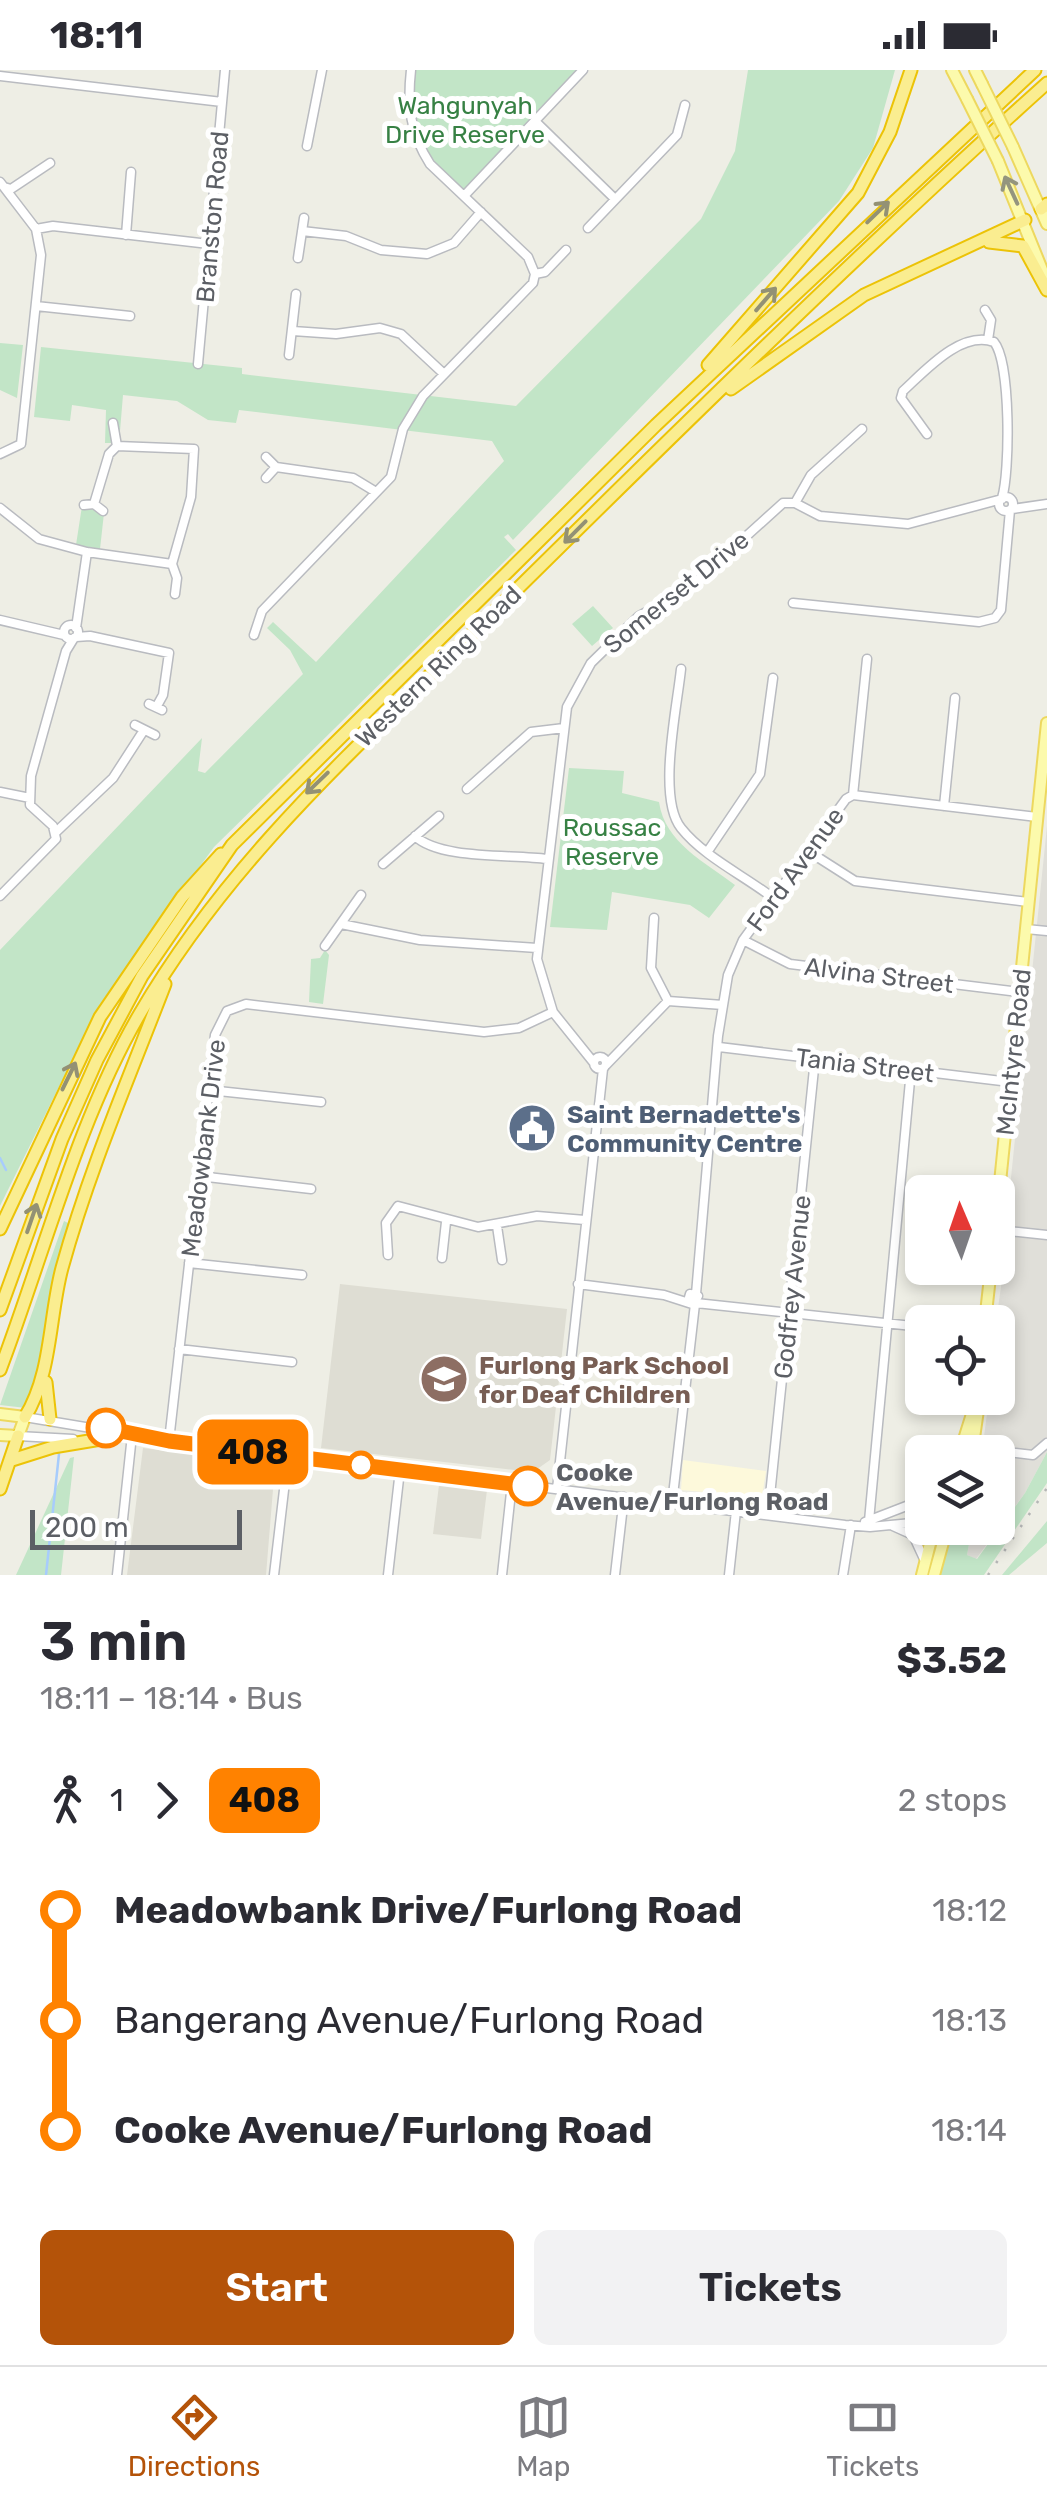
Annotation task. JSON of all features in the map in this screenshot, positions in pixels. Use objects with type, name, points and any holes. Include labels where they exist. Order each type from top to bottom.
[{"type":"highway","points":[[656,424],[850,204],[890,132],[908,70]]},
{"type":"highway","name":"Western Ring Road","points":[[0,1310],[62,1139],[96,1060],[142,976],[232,845],[656,424],[1035,70]]},
{"type":"highway","name":"Western Ring Road","points":[[0,1370],[90,1121],[138,1017],[176,957],[302,798],[644,463],[1047,83]]},
{"type":"highway","points":[[644,463],[718,399],[831,316],[864,295],[1025,220]]},
{"type":"highway","points":[[983,242],[1011,241],[1023,246],[1047,290]]},
{"type":"highway","points":[[0,1229],[100,1017],[182,897],[208,865],[232,845]]},
{"type":"highway","points":[[25,1417],[39,1385],[65,1258],[104,1135],[176,957]]},
{"type":"highway","points":[[50,1419],[45,1393],[54,1308]]},
{"type":"highway","points":[[0,1489],[18,1436]]},
{"type":"highway","points":[[12,1460],[52,1446],[108,1438]]},
{"type":"main road","points":[[952,70],[1025,220],[1047,282]]},
{"type":"main road","points":[[975,70],[1044,207],[1047,224]]},
{"type":"main road","points":[[1025,220],[1044,207]]},
{"type":"main road","name":"McIntyre Road","points":[[1001,1175],[1047,723]]},
{"type":"main road","points":[[0,1414],[25,1417],[18,1436],[0,1434]]},
{"type":"main road","points":[[922,1575],[929,1545]]},
{"type":"main road","points":[[934,1575],[943,1545]]},
{"type":"street","name":"Branston Road","points":[[198,364],[226,70]]},
{"type":"street","points":[[307,146],[322,70]]},
{"type":"street","points":[[252,636],[262,612],[376,492],[396,465],[402,429],[411,413],[533,282],[535,274],[528,257],[419,147],[408,109],[410,70]]},
{"type":"street","points":[[464,196],[583,70]]},
{"type":"street","points":[[0,76],[222,102]]},
{"type":"street","points":[[588,228],[678,135],[685,106]]},
{"type":"street","points":[[536,121],[615,199]]},
{"type":"street","points":[[1,185],[11,189],[50,163]]},
{"type":"street","points":[[126,235],[130,172]]},
{"type":"street","points":[[0,454],[20,444],[41,255],[36,229],[1,185]]},
{"type":"street","points":[[302,231],[346,236],[381,250],[428,254],[454,242],[480,212]]},
{"type":"street","points":[[298,258],[304,218]]},
{"type":"street","points":[[36,229],[53,226],[209,244]]},
{"type":"street","points":[[535,274],[545,272],[566,250]]},
{"type":"street","points":[[289,355],[296,294]]},
{"type":"street","points":[[36,306],[130,316]]},
{"type":"street","points":[[985,310],[991,315],[988,340]]},
{"type":"street","points":[[293,331],[336,334],[380,328],[401,334],[444,374]]},
{"type":"street","points":[[794,603],[988,620],[1001,610],[1006,524],[1006,382],[1001,352],[988,340],[978,339],[944,356],[901,396],[927,434]]},
{"type":"street","points":[[114,423],[117,446]]},
{"type":"street","points":[[862,430],[811,474],[795,503],[820,516],[899,524],[926,522],[974,506],[1042,504]]},
{"type":"street","points":[[102,511],[89,504],[109,454],[117,446],[194,449],[191,497],[172,564],[175,594]]},
{"type":"street","points":[[266,457],[276,468],[353,478],[376,492]]},
{"type":"street","points":[[266,478],[276,468]]},
{"type":"street","name":"Somerset Drive","points":[[600,1063],[552,1012],[540,980],[537,948],[564,728],[580,678],[639,616],[688,589],[777,508],[795,503]]},
{"type":"street","points":[[0,508],[4,520],[38,539],[87,552],[172,564]]},
{"type":"street","points":[[54,832],[30,805],[30,798],[36,754],[76,613],[87,552]]},
{"type":"street","points":[[0,620],[168,653],[156,706]]},
{"type":"street","name":"Ford Avenue","points":[[672,1504],[728,975],[743,940],[846,799],[853,796],[867,659]]},
{"type":"street","points":[[682,669],[670,801],[682,830],[773,898]]},
{"type":"street","points":[[708,851],[760,774],[773,678]]},
{"type":"street","points":[[944,806],[956,698]]},
{"type":"street","points":[[0,896],[50,844],[54,832],[113,778],[140,728],[155,735]]},
{"type":"street","points":[[466,788],[531,732],[564,728]]},
{"type":"street","points":[[0,792],[30,798]]},
{"type":"street","points":[[853,796],[1037,817]]},
{"type":"street","points":[[383,864],[438,816]]},
{"type":"street","points":[[415,836],[426,844],[470,854],[547,859]]},
{"type":"street","points":[[808,851],[855,881],[1028,902]]},
{"type":"street","points":[[325,946],[362,895]]},
{"type":"street","points":[[654,918],[651,968],[668,1001]]},
{"type":"street","points":[[341,924],[420,940],[537,948]]},
{"type":"street","points":[[1026,929],[1047,931]]},
{"type":"street","name":"Alvina Street","points":[[743,940],[790,964],[1019,992]]},
{"type":"street","points":[[557,1490],[600,1063],[618,1051],[668,1001],[723,1005]]},
{"type":"street","name":"Meadowbank Drive","points":[[169,1441],[217,1028],[227,1011],[241,1003],[484,1032],[519,1028],[552,1012]]},
{"type":"street","name":"Tania Street","points":[[722,1047],[1010,1082]]},
{"type":"street","name":"Godfrey Avenue","points":[[768,1515],[815,1059]]},
{"type":"street","points":[[868,1521],[911,1070]]},
{"type":"street","points":[[209,1090],[321,1102]]},
{"type":"street","points":[[199,1176],[311,1189]]},
{"type":"street","points":[[388,1255],[386,1223],[394,1207],[402,1206],[446,1222],[497,1226],[537,1216],[585,1220]]},
{"type":"street","points":[[442,1258],[446,1222]]},
{"type":"street","points":[[497,1226],[502,1260]]},
{"type":"street","points":[[1015,1232],[1047,1235]]},
{"type":"street","points":[[190,1263],[302,1275]]},
{"type":"street","points":[[580,1285],[905,1325]]},
{"type":"street","points":[[179,1349],[292,1362]]},
{"type":"street","points":[[25,1417],[169,1441],[736,1512],[851,1525],[905,1524]]},
{"type":"street","points":[[18,1436],[132,1436]]},
{"type":"street","points":[[118,1575],[132,1436]]},
{"type":"street","points":[[1015,1453],[1033,1454],[1047,1444]]},
{"type":"street","points":[[274,1575],[288,1456]]},
{"type":"street","points":[[388,1575],[400,1470]]},
{"type":"street","points":[[502,1575],[512,1484]]},
{"type":"street","points":[[868,1490],[879,1518]]},
{"type":"street","points":[[615,1575],[624,1497]]},
{"type":"street","points":[[851,1525],[905,1507]]},
{"type":"street","points":[[729,1575],[736,1512]]},
{"type":"street","points":[[842,1575],[851,1525]]},
{"type":"street","points":[[891,1525],[915,1537],[925,1561]]},
{"type":"shaded area","points":[[1047,826],[1047,1452],[1015,1506],[1015,1435],[984,1435],[987,1415],[1015,1415],[1015,1305],[998,1305],[1001,1285],[1015,1285],[1015,1175],[1011,1175]]},
{"type":"shaded area","name":"Furlong Park School for Deaf Children","points":[[340,1284],[567,1309],[550,1460],[533,1472],[321,1448]]},
{"type":"shaded area","points":[[143,1448],[275,1465],[266,1575],[127,1575]]},
{"type":"shaded area","points":[[683,1460],[766,1471],[762,1497],[681,1490]]},
{"type":"shaded area","points":[[439,1485],[487,1490],[481,1539],[433,1534]]},
{"type":"shaded area","points":[[969,1545],[986,1545],[976,1559],[967,1555]]},
{"type":"green space","name":"Wahgunyah Drive Reserve","points":[[414,70],[578,70],[462,192],[436,163],[421,138],[414,109]]},
{"type":"green space","points":[[748,70],[895,70],[873,148],[839,201],[513,540],[508,534],[504,537],[516,550],[214,847],[100,1004],[0,1206],[0,950],[202,738],[198,771],[205,773],[303,674],[290,650],[267,628],[273,622],[316,662],[504,461],[492,441],[239,410],[236,423],[208,420],[177,401],[123,395],[119,443],[105,443],[106,410],[72,405],[70,421],[34,417],[41,347],[242,368],[242,374],[516,406],[701,219],[735,151]]},
{"type":"green space","points":[[0,343],[23,345],[17,398],[0,390]]},
{"type":"green space","points":[[82,506],[104,513],[100,549],[76,545]]},
{"type":"green space","points":[[593,606],[613,628],[592,646],[572,624]]},
{"type":"green space","name":"Roussac Reserve","points":[[569,768],[624,771],[622,793],[659,802],[669,829],[678,840],[735,885],[709,918],[690,905],[612,892],[607,930],[550,927]]},
{"type":"green space","points":[[325,950],[329,955],[323,1004],[309,1002],[311,959],[320,958]]},
{"type":"green space","points":[[64,1221],[70,1224],[35,1383],[26,1408],[0,1405]]},
{"type":"green space","points":[[1047,1452],[1047,1483],[1015,1530],[1015,1507]]},
{"type":"green space","points":[[74,1457],[61,1575],[16,1575],[70,1458]]},
{"type":"green space","points":[[1047,1521],[1047,1543],[1009,1575],[1002,1575]]},
{"type":"green space","points":[[947,1545],[969,1545],[967,1555],[977,1559],[987,1545],[1005,1545],[984,1575],[938,1575]]},
{"type":"waterway","points":[[0,1158],[6,1170]]},
{"type":"waterway","points":[[46,1575],[59,1454]]},
{"type":"railway","points":[[988,1575],[1047,1488]]},
{"type":"bus line","name":"408","points":[[106,1428],[132,1436],[528,1486]]},
{"type":"place","name":"Saint Bernadette's Community Centre","points":[[532,1128]]},
{"type":"place","name":"Furlong Park School for Deaf Children","points":[[444,1379]]},
{"type":"place","name":"Cooke Avenue/Furlong Road","points":[[528,1486]]}]
